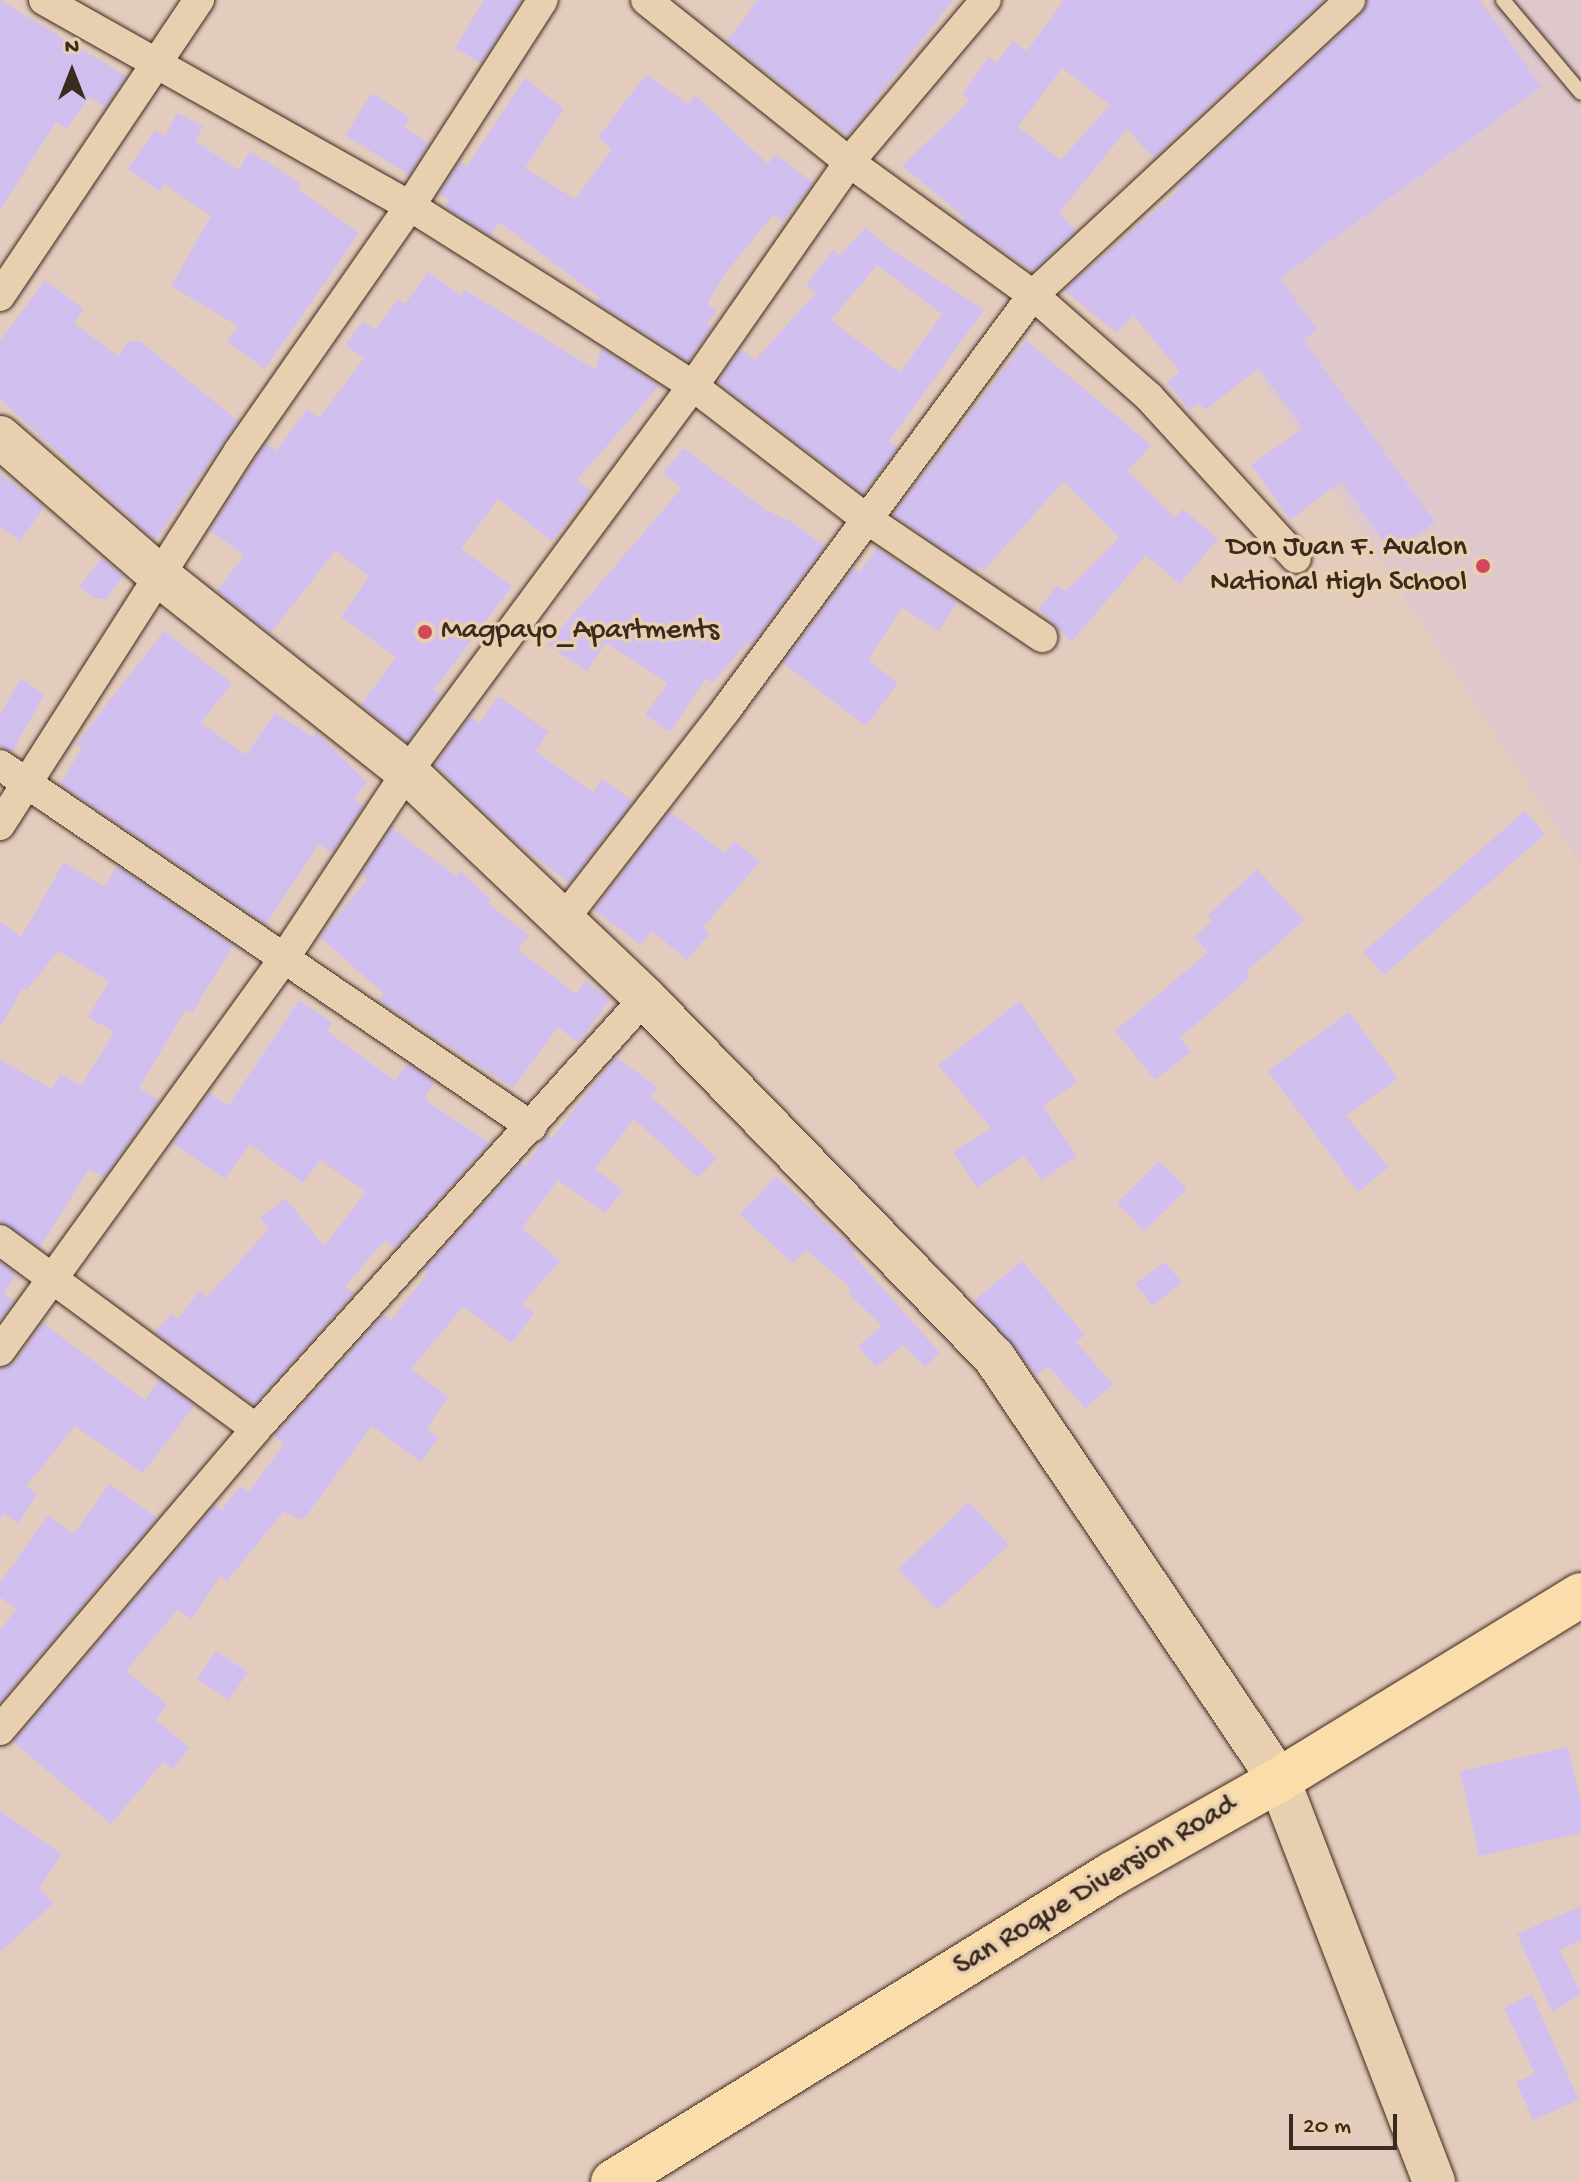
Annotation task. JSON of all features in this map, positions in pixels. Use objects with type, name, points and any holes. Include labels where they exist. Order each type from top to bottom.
[{"type":"main road","name":"San Roque Diversion Road","points":[[613,2182],[1112,1874],[1279,1780],[1581,1595]]},
{"type":"street","points":[[44,0],[410,206],[693,386],[864,517],[1042,637]]},
{"type":"street","points":[[0,296],[199,0]]},
{"type":"street","points":[[0,825],[239,451],[410,206],[543,0]]},
{"type":"street","points":[[646,0],[849,162],[1033,295],[1149,397],[1296,558]]},
{"type":"street","points":[[0,1351],[283,960],[407,772],[693,386],[849,162],[986,0]]},
{"type":"street","points":[[563,920],[728,707],[864,517],[1033,295],[1350,0]]},
{"type":"street","points":[[0,437],[161,577],[407,772],[645,998],[994,1357],[1279,1780],[1434,2182]]},
{"type":"street","points":[[0,765],[532,1127]]},
{"type":"street","points":[[0,1730],[256,1429],[532,1127],[645,998]]},
{"type":"street","points":[[0,1240],[256,1429]]},
{"type":"lane","points":[[1503,0],[1581,93]]},
{"type":"shaded area","name":"Don Juan F. Avalon National High School","points":[[1488,0],[1581,0],[1581,865],[1188,268],[1491,16]]},
{"type":"building","points":[[0,0],[126,76],[105,107],[89,97],[67,129],[56,122],[0,210]]},
{"type":"building","points":[[484,0],[522,0],[481,63],[455,48]]},
{"type":"building","points":[[758,0],[953,0],[848,135],[727,41]]},
{"type":"building","points":[[1064,0],[1324,0],[1153,158],[1127,129],[1059,213],[1076,230],[1033,271],[962,222],[965,218],[902,166],[970,100],[962,94],[989,57],[996,63],[1013,41],[1027,51]],"holes":[[[1062,68],[1110,105],[1061,160],[1018,127]]]},
{"type":"building","points":[[1368,0],[1480,0],[1541,87],[1280,278],[1317,329],[1303,340],[1435,522],[1392,553],[1341,481],[1291,520],[1251,465],[1303,428],[1259,368],[1205,410],[1199,403],[1189,410],[1167,382],[1180,372],[1133,315],[1117,333],[1064,290],[1181,188],[1178,185],[1362,13]]},
{"type":"building","points":[[646,74],[688,104],[695,95],[768,164],[776,154],[813,183],[782,222],[773,215],[727,271],[707,304],[717,311],[707,324],[712,328],[688,361],[596,302],[600,298],[499,222],[491,236],[445,207],[449,200],[439,194],[460,162],[467,166],[525,78],[564,109],[525,168],[575,199],[612,149],[598,138]]},
{"type":"building","points":[[372,93],[410,118],[404,127],[429,143],[409,175],[345,135]]},
{"type":"building","points":[[177,113],[203,126],[195,141],[239,170],[250,151],[301,184],[298,189],[359,233],[265,369],[227,342],[238,326],[171,286],[211,216],[164,184],[159,191],[128,169],[155,130],[165,136]]},
{"type":"building","points":[[866,227],[889,248],[984,310],[889,441],[898,448],[863,494],[718,382],[741,349],[755,360],[816,293],[806,285],[833,250],[840,256]],"holes":[[[877,265],[942,314],[900,373],[831,320]]]},
{"type":"building","points":[[428,272],[461,296],[465,290],[596,370],[601,348],[659,386],[577,480],[591,491],[552,541],[498,499],[461,549],[512,586],[434,690],[441,695],[407,742],[361,705],[396,657],[341,617],[369,576],[335,551],[271,633],[217,591],[244,555],[210,530],[266,443],[276,451],[307,409],[319,418],[364,358],[345,345],[363,321],[375,330],[398,299],[405,304]]},
{"type":"building","points":[[45,280],[84,309],[74,323],[118,356],[128,341],[140,341],[238,421],[155,540],[0,399],[0,341]]},
{"type":"building","points":[[1026,340],[1151,445],[1128,471],[1175,518],[1183,509],[1218,539],[1180,584],[1146,555],[1071,642],[1039,609],[1057,585],[1066,591],[1119,538],[1064,481],[984,570],[979,566],[976,571],[893,515]]},
{"type":"building","points":[[683,448],[767,511],[790,521],[825,546],[752,645],[748,642],[712,683],[706,678],[670,732],[645,715],[668,683],[606,643],[587,671],[547,645],[682,488],[663,473]]},
{"type":"building","points":[[0,474],[44,507],[20,541],[0,527]]},
{"type":"building","points":[[877,548],[957,602],[939,631],[902,608],[868,660],[898,683],[866,726],[783,663],[854,568],[859,572]]},
{"type":"building","points":[[102,558],[123,576],[106,599],[95,599],[79,587]]},
{"type":"building","points":[[164,631],[232,683],[201,723],[246,755],[275,713],[313,737],[316,732],[367,782],[354,800],[363,806],[332,853],[319,844],[266,924],[60,784],[82,748],[76,744]]},
{"type":"building","points":[[21,678],[44,695],[12,752],[0,747],[0,715]]},
{"type":"building","points":[[498,696],[549,732],[535,751],[593,792],[602,779],[633,801],[569,883],[517,843],[435,765],[470,717],[480,723]]},
{"type":"building","points":[[1525,811],[1545,834],[1384,975],[1363,952]]},
{"type":"building","points":[[670,812],[725,853],[735,841],[760,862],[703,927],[710,933],[687,960],[652,931],[641,945],[594,910]]},
{"type":"building","points":[[392,828],[456,876],[461,871],[491,900],[487,903],[529,935],[518,950],[576,994],[585,981],[610,999],[578,1043],[558,1027],[513,1088],[379,1000],[384,994],[320,937],[368,879],[361,874]]},
{"type":"building","points":[[64,862],[105,887],[117,866],[233,946],[192,1013],[186,1009],[139,1088],[159,1100],[104,1177],[89,1169],[40,1247],[0,1222],[0,1060],[52,1089],[61,1074],[81,1086],[114,1032],[88,1017],[109,981],[58,951],[27,990],[23,988],[0,1027],[0,921],[21,937]]},
{"type":"building","points":[[1257,869],[1304,920],[1246,972],[1250,977],[1180,1038],[1191,1052],[1155,1080],[1115,1031],[1208,952],[1194,937],[1212,921],[1207,916]]},
{"type":"building","points":[[299,1000],[332,1022],[327,1031],[395,1081],[407,1064],[435,1082],[426,1095],[428,1102],[490,1143],[395,1248],[385,1240],[345,1286],[354,1293],[254,1405],[155,1332],[172,1314],[178,1319],[199,1291],[207,1297],[269,1229],[260,1218],[285,1198],[324,1246],[366,1192],[320,1160],[303,1183],[250,1144],[225,1179],[173,1143],[210,1093],[228,1106]]},
{"type":"building","points":[[1020,1001],[1077,1082],[1043,1106],[1077,1156],[1042,1180],[1024,1156],[977,1188],[953,1152],[991,1128],[938,1065]]},
{"type":"building","points":[[1349,1012],[1398,1078],[1346,1116],[1389,1167],[1358,1192],[1268,1071]]},
{"type":"building","points":[[616,1057],[657,1087],[651,1096],[717,1158],[698,1178],[634,1119],[595,1169],[623,1190],[605,1213],[558,1180],[522,1228],[560,1261],[522,1304],[534,1313],[512,1343],[463,1307],[411,1369],[448,1397],[427,1429],[439,1438],[421,1462],[372,1426],[303,1520],[283,1512],[227,1581],[220,1576],[192,1619],[177,1610],[126,1671],[167,1704],[156,1720],[190,1748],[172,1769],[163,1762],[111,1824],[13,1742],[215,1505],[222,1510],[240,1486],[249,1492],[284,1444],[274,1436],[384,1315],[391,1320],[428,1273],[424,1270],[521,1163],[525,1166],[548,1135],[552,1138]]},
{"type":"building","points":[[1159,1161],[1187,1189],[1144,1231],[1117,1203]]},
{"type":"building","points":[[776,1176],[856,1251],[853,1255],[940,1353],[925,1367],[903,1345],[876,1367],[858,1346],[882,1326],[848,1293],[852,1289],[806,1250],[793,1264],[740,1214]]},
{"type":"building","points":[[1022,1261],[1085,1335],[1076,1342],[1113,1384],[1085,1409],[1048,1366],[1037,1375],[974,1301]]},
{"type":"building","points":[[0,1262],[16,1274],[4,1294],[14,1301],[0,1320]]},
{"type":"building","points":[[1165,1262],[1182,1283],[1152,1306],[1135,1284]]},
{"type":"building","points":[[43,1323],[145,1400],[159,1379],[194,1406],[143,1473],[75,1426],[26,1487],[37,1493],[19,1523],[4,1514],[0,1519],[0,1369],[15,1362]]},
{"type":"building","points":[[109,1484],[157,1518],[0,1702],[0,1631],[16,1609],[0,1597],[0,1583],[48,1515],[74,1534]]},
{"type":"building","points":[[969,1502],[1009,1545],[937,1610],[898,1569]]},
{"type":"building","points":[[216,1651],[248,1672],[229,1700],[197,1679]]},
{"type":"building","points":[[1568,1747],[1581,1803],[1581,1833],[1479,1856],[1460,1771]]},
{"type":"building","points":[[0,1811],[62,1854],[39,1888],[54,1903],[0,1952]]},
{"type":"building","points":[[1581,1906],[1581,1940],[1560,1950],[1581,1994],[1552,2012],[1517,1934]]},
{"type":"building","points":[[1532,1994],[1579,2100],[1533,2120],[1516,2082],[1535,2074],[1504,2008]]},
{"type":"place","name":"Don Juan F. Avalon National High School","points":[[1483,566]]},
{"type":"place","name":"Magpayo_Apartments","points":[[425,632]]}]
